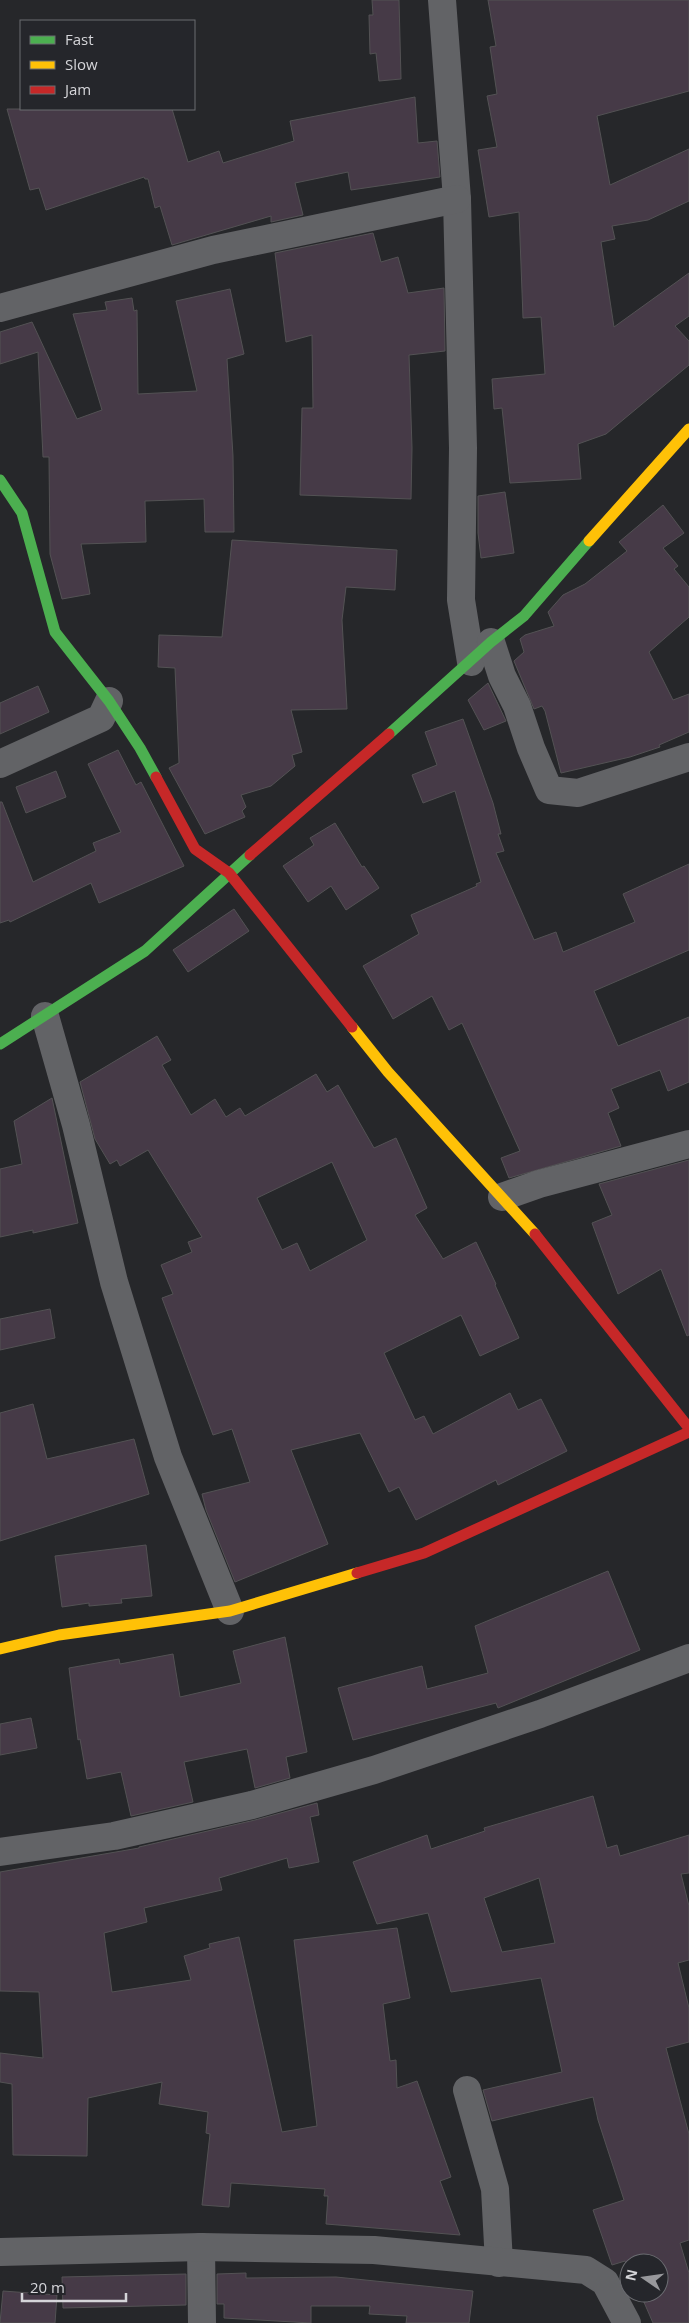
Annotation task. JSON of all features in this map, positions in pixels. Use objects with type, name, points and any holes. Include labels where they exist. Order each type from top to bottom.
[{"type":"street","points":[[442,0],[457,199],[463,448],[461,600],[471,662]]},
{"type":"street","points":[[0,308],[213,250],[457,199]]},
{"type":"street","points":[[0,1044],[145,951],[229,873],[471,662],[491,642],[524,616],[648,473],[689,429]]},
{"type":"street","points":[[0,480],[22,513],[55,632],[109,701],[140,748],[195,849],[229,873],[388,1072],[532,1230],[689,1428]]},
{"type":"street","points":[[491,642],[502,676],[517,706],[531,748],[549,790],[578,793],[689,757]]},
{"type":"street","points":[[0,764],[102,718],[109,701]]},
{"type":"street","points":[[45,1016],[76,1124],[114,1282],[168,1457],[230,1611]]},
{"type":"street","points":[[502,1197],[539,1184],[689,1144]]},
{"type":"street","points":[[0,1649],[59,1635],[230,1611],[424,1553],[689,1432]]},
{"type":"street","points":[[0,1852],[114,1836],[261,1802],[374,1770],[540,1714],[689,1658]]},
{"type":"street","points":[[467,2090],[495,2188],[499,2263]]},
{"type":"street","points":[[201,2248],[202,2323]]},
{"type":"street","points":[[0,2252],[201,2248],[374,2250],[586,2270],[605,2282],[627,2323]]},
{"type":"building","points":[[372,0],[399,0],[401,79],[379,81],[376,53],[370,54],[369,15],[373,15]]},
{"type":"building","points":[[488,0],[689,0],[689,91],[597,116],[610,185],[689,149],[689,201],[648,220],[612,226],[615,239],[601,242],[614,327],[689,273],[689,316],[675,326],[689,341],[689,365],[606,434],[578,444],[581,479],[510,483],[502,408],[494,409],[492,379],[545,374],[541,317],[523,318],[519,212],[489,217],[478,150],[497,147],[487,96],[497,94],[490,47],[496,46]]},
{"type":"building","points":[[415,97],[418,143],[437,141],[440,177],[351,190],[348,172],[295,183],[303,215],[271,222],[271,216],[172,245],[160,206],[155,208],[148,179],[144,177],[46,210],[39,188],[30,190],[7,109],[172,110],[188,162],[219,151],[223,163],[294,141],[290,121]]},
{"type":"building","points":[[373,233],[381,262],[398,257],[408,293],[444,288],[445,351],[409,355],[412,448],[411,499],[300,495],[302,408],[313,408],[312,335],[286,342],[275,253]]},
{"type":"building","points":[[230,289],[244,354],[227,359],[233,456],[234,532],[205,532],[204,499],[145,501],[146,542],[81,544],[90,594],[62,599],[50,554],[49,457],[43,457],[38,352],[0,364],[0,332],[32,322],[77,419],[102,410],[73,314],[107,310],[105,302],[132,298],[134,311],[137,310],[138,394],[197,391],[176,301]]},
{"type":"building","points":[[505,492],[514,553],[481,558],[478,533],[478,496]]},
{"type":"building","points":[[663,505],[684,533],[663,548],[678,566],[674,569],[689,587],[689,617],[649,652],[673,700],[689,694],[689,732],[659,745],[660,747],[630,757],[561,773],[545,711],[542,706],[534,709],[514,661],[524,652],[520,639],[525,635],[554,626],[548,612],[563,595],[585,584],[627,551],[619,542]]},
{"type":"building","points":[[232,540],[397,550],[395,590],[346,587],[342,620],[347,709],[291,710],[302,752],[292,755],[295,766],[271,786],[241,795],[246,807],[242,811],[245,817],[205,834],[169,768],[179,763],[175,668],[158,667],[159,635],[222,637]]},
{"type":"building","points":[[488,683],[506,721],[484,730],[468,700]]},
{"type":"building","points":[[38,686],[49,712],[0,734],[0,703]]},
{"type":"building","points":[[463,719],[493,803],[501,834],[498,834],[504,851],[496,853],[534,940],[556,932],[563,952],[635,922],[623,894],[689,864],[689,950],[594,991],[618,1046],[689,1017],[689,1082],[668,1091],[660,1070],[611,1089],[619,1108],[608,1113],[621,1146],[509,1178],[501,1158],[520,1151],[462,1023],[449,1030],[432,996],[393,1019],[363,966],[419,934],[411,915],[477,886],[476,884],[481,882],[455,791],[423,803],[412,775],[437,765],[425,732]]},
{"type":"building","points":[[118,750],[136,785],[141,782],[184,866],[99,903],[91,883],[10,922],[9,920],[0,923],[0,802],[2,802],[33,882],[96,851],[93,843],[121,832],[88,764]]},
{"type":"building","points":[[56,771],[66,797],[26,813],[16,787]]},
{"type":"building","points":[[335,823],[362,867],[364,866],[379,888],[346,910],[331,886],[308,902],[283,866],[314,845],[310,838]]},
{"type":"building","points":[[234,909],[249,931],[188,972],[173,950]]},
{"type":"building","points":[[157,1036],[171,1060],[162,1065],[191,1115],[215,1099],[226,1117],[240,1108],[245,1116],[316,1074],[327,1092],[338,1085],[374,1148],[396,1138],[427,1208],[415,1215],[443,1259],[476,1242],[519,1338],[480,1356],[461,1315],[384,1353],[415,1420],[424,1416],[433,1434],[510,1393],[518,1410],[541,1399],[567,1451],[498,1485],[496,1480],[416,1520],[399,1487],[389,1492],[360,1433],[291,1450],[328,1544],[235,1582],[206,1510],[202,1494],[250,1482],[232,1429],[213,1435],[162,1298],[173,1294],[161,1265],[192,1252],[188,1242],[202,1237],[148,1150],[120,1166],[117,1160],[110,1164],[95,1139],[80,1082]],"holes":[[[332,1162],[367,1240],[310,1271],[297,1243],[282,1250],[257,1198]]]},
{"type":"building","points":[[52,1098],[78,1223],[33,1233],[33,1230],[0,1237],[0,1169],[22,1164],[14,1121]]},
{"type":"building","points":[[689,1160],[689,1335],[687,1336],[661,1269],[618,1294],[592,1223],[612,1215],[599,1184]]},
{"type":"building","points":[[50,1309],[55,1338],[0,1350],[0,1319]]},
{"type":"building","points":[[33,1404],[47,1459],[134,1439],[149,1494],[0,1541],[0,1413]]},
{"type":"building","points":[[146,1545],[152,1596],[121,1599],[122,1603],[89,1606],[89,1603],[62,1607],[55,1556]]},
{"type":"building","points":[[608,1571],[640,1650],[498,1708],[496,1703],[353,1740],[338,1688],[422,1666],[427,1689],[488,1673],[475,1626]]},
{"type":"building","points":[[285,1637],[307,1752],[286,1757],[290,1778],[255,1788],[247,1749],[184,1762],[193,1802],[131,1816],[121,1772],[87,1779],[80,1739],[78,1740],[69,1668],[119,1659],[120,1664],[173,1654],[180,1697],[241,1683],[233,1651]]},
{"type":"building","points":[[31,1718],[37,1748],[0,1755],[0,1724]]},
{"type":"building","points":[[593,1796],[607,1848],[617,1845],[620,1856],[689,1835],[689,1873],[681,1874],[689,1906],[689,1960],[678,1963],[689,2008],[689,2042],[666,2048],[689,2134],[689,2240],[680,2243],[689,2273],[689,2323],[653,2323],[644,2303],[669,2303],[669,2253],[619,2253],[619,2263],[612,2265],[593,2210],[624,2200],[598,2120],[593,2097],[492,2121],[483,2090],[562,2072],[541,1978],[451,1992],[428,1913],[377,1924],[353,1862],[427,1835],[431,1849],[485,1831],[484,1828]],"holes":[[[539,1878],[555,1943],[502,1952],[484,1898]]]},
{"type":"building","points":[[317,1803],[319,1815],[310,1817],[319,1862],[289,1868],[287,1858],[219,1878],[222,1890],[144,1908],[147,1922],[104,1933],[112,1992],[191,1980],[184,1956],[210,1948],[209,1944],[239,1937],[282,2132],[317,2126],[294,1940],[397,1928],[410,1998],[383,2004],[390,2061],[396,2060],[397,2088],[417,2081],[451,2177],[440,2181],[460,2235],[326,2224],[328,2196],[324,2196],[325,2189],[231,2183],[229,2207],[202,2205],[210,2134],[206,2133],[208,2112],[159,2104],[162,2082],[88,2098],[87,2156],[13,2155],[12,2084],[0,2082],[0,2053],[43,2058],[39,1992],[0,1991],[0,1872],[139,1848]]},
{"type":"building","points":[[246,2273],[246,2278],[336,2277],[473,2291],[469,2323],[406,2323],[407,2316],[369,2314],[370,2306],[311,2306],[311,2323],[224,2318],[224,2304],[217,2304],[217,2274]]},
{"type":"building","points":[[186,2274],[186,2305],[63,2308],[62,2277]]},
{"type":"building","points":[[3,2291],[57,2295],[55,2323],[0,2323]]},
{"type":"traffic: fast","points":[[0,480],[22,513],[55,632],[109,701],[140,748],[156,777]]},
{"type":"traffic: fast","points":[[389,734],[491,642],[524,616],[589,541]]},
{"type":"traffic: fast","points":[[0,1044],[145,951],[250,855]]},
{"type":"traffic: slow","points":[[589,541],[689,429]]},
{"type":"traffic: slow","points":[[352,1027],[388,1072],[535,1234]]},
{"type":"traffic: slow","points":[[0,1649],[59,1635],[230,1611],[357,1573]]},
{"type":"traffic: jam","points":[[250,855],[389,734]]},
{"type":"traffic: jam","points":[[156,777],[195,849],[229,873],[352,1027]]},
{"type":"traffic: jam","points":[[535,1234],[689,1428]]},
{"type":"traffic: jam","points":[[357,1573],[424,1553],[689,1432]]}]
